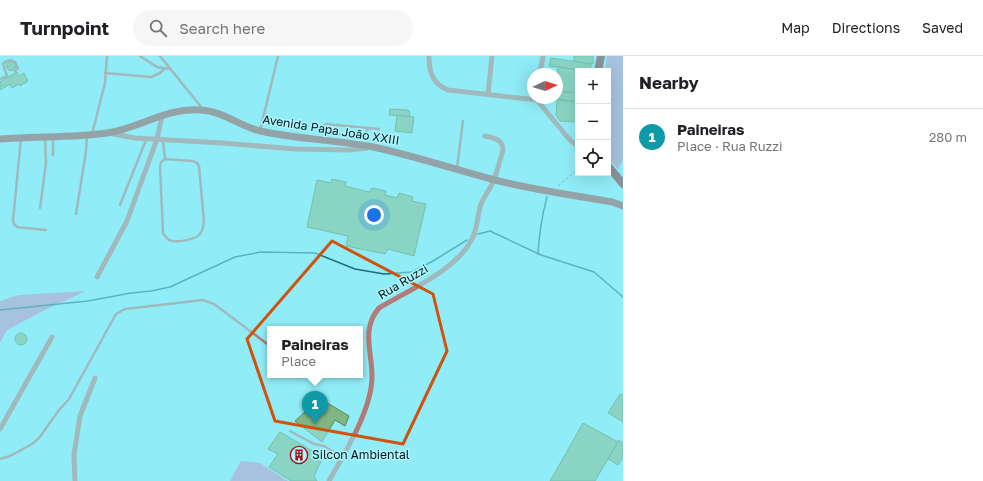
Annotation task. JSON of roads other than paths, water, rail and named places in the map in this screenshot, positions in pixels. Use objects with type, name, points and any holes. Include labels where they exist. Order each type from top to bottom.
[{"type":"main road","points":[[599,68],[601,56]]},
{"type":"main road","points":[[611,169],[621,180]]},
{"type":"street","points":[[429,56],[431,74],[441,87],[448,90],[527,98]]},
{"type":"street","points":[[488,94],[492,56]]},
{"type":"street","points":[[541,68],[543,56]]},
{"type":"street","points":[[541,104],[575,144]]},
{"type":"street","name":"Avenida Papa João XXIII","points":[[0,139],[108,133],[175,111],[203,110],[216,113],[260,131],[372,147],[424,159],[494,180],[612,202],[623,206]]},
{"type":"street","points":[[97,277],[127,221],[160,140],[162,116]]},
{"type":"street","points":[[108,133],[118,136],[146,139],[296,149],[349,150],[372,147]]},
{"type":"street","name":"Rua Ruzzi","points":[[329,481],[355,435],[371,392],[371,363],[368,333],[369,325],[375,312],[379,308],[429,279],[454,262],[464,252],[472,239],[477,226],[481,205],[494,180],[503,150],[503,145],[500,140],[485,136]]},
{"type":"street","name":"Avenida Papa João XXIII","points":[[612,202],[623,201]]},
{"type":"street","points":[[0,429],[52,337]]},
{"type":"street","points":[[75,481],[74,455],[80,416],[95,378]]},
{"type":"lane","points":[[76,214],[86,151],[105,83],[107,56]]},
{"type":"lane","points":[[140,56],[152,65],[164,69],[171,69]]},
{"type":"lane","points":[[160,56],[203,110]]},
{"type":"lane","points":[[260,131],[278,56]]},
{"type":"lane","points":[[0,79],[6,76],[7,73],[3,64],[5,62],[11,60],[15,62],[18,68],[15,71]]},
{"type":"lane","points":[[106,73],[151,77],[160,73],[164,69]]},
{"type":"lane","points":[[456,168],[462,121]]},
{"type":"lane","points":[[368,128],[366,135],[361,137],[326,132],[322,127],[326,124],[379,129]]},
{"type":"lane","points":[[49,136],[53,155]]},
{"type":"lane","points":[[40,208],[49,136]]},
{"type":"lane","points":[[21,138],[13,221],[17,227],[46,230]]},
{"type":"lane","points":[[120,205],[146,139]]},
{"type":"lane","points":[[160,140],[165,159]]},
{"type":"lane","points":[[165,159],[193,161],[199,166],[204,222],[203,230],[195,238],[172,241],[163,233],[160,166],[161,162],[165,159]]},
{"type":"lane","points":[[0,459],[10,456],[32,444],[39,438],[59,410],[69,399],[116,314],[120,310],[203,300],[214,304],[267,344]]},
{"type":"lane","points":[[290,432],[314,444],[324,446],[342,457]]},
{"type":"waterway","points":[[538,254],[541,225],[547,197]]},
{"type":"waterway","points":[[478,234],[490,231],[541,255],[594,272],[623,297]]},
{"type":"waterway","points":[[0,310],[88,301],[170,287],[235,257],[261,252],[315,253],[355,269],[384,274],[412,272],[467,240]]},
{"type":"place","name":"Paineiras","points":[[315,424]]},
{"type":"place","name":"Silcon Ambiental","points":[[299,455]]}]
